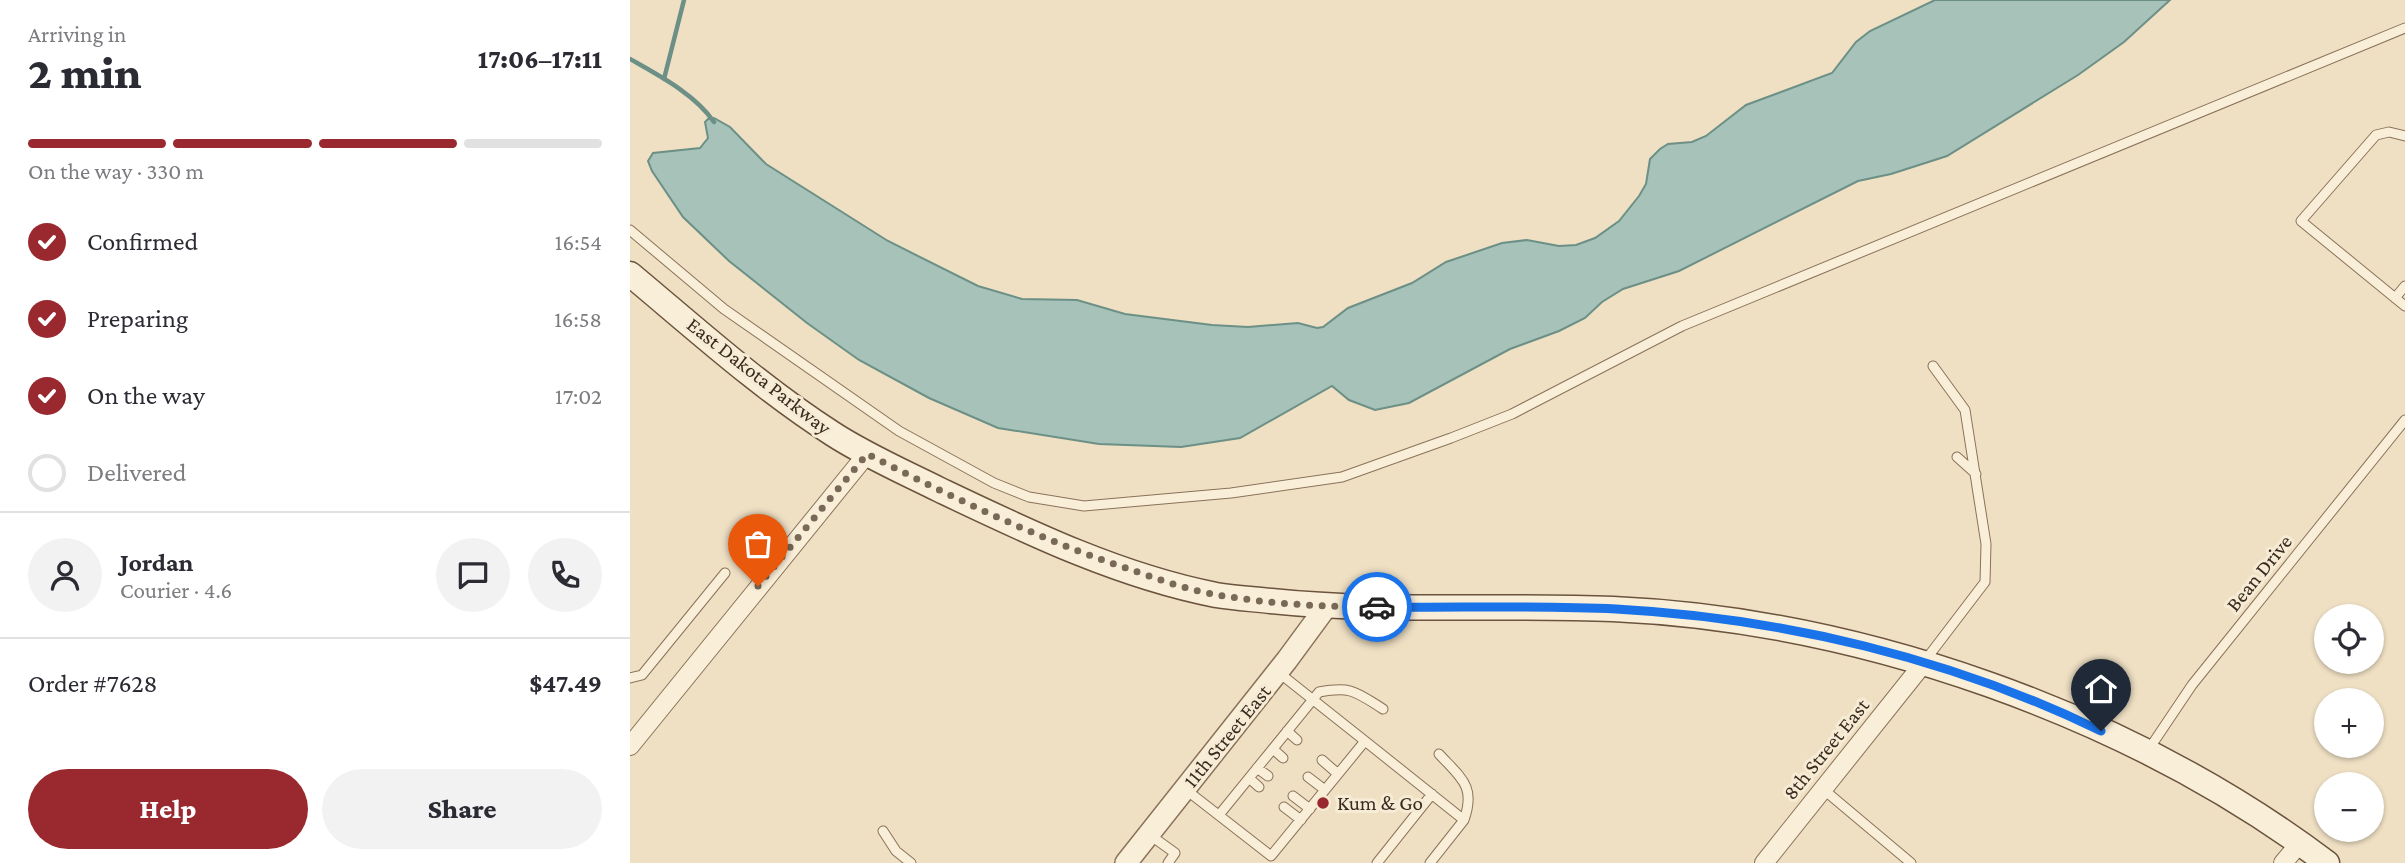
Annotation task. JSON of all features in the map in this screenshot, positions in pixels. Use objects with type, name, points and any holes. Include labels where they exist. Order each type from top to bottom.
[{"type":"main road","name":"East Dakota Parkway","points":[[630,274],[777,395],[833,434],[867,454],[997,519],[1074,551],[1144,575],[1217,595],[1326,607],[1616,609],[1729,621],[1848,642],[2056,709],[2146,753],[2259,816],[2327,863]]},
{"type":"street","points":[[630,746],[867,454]]},
{"type":"street","name":"11th Street East","points":[[1126,863],[1278,672],[1326,607]]},
{"type":"street","name":"8th Street East","points":[[1764,863],[1923,664]]},
{"type":"street","points":[[2283,863],[2300,843]]},
{"type":"lane","points":[[630,230],[724,309],[899,431],[931,451],[1029,497],[1084,506],[1268,489],[1342,477],[1500,419],[1682,326],[2405,28]]},
{"type":"lane","points":[[2405,136],[2389,132],[2376,135],[2301,221],[2405,306]]},
{"type":"lane","points":[[2395,298],[2405,286]]},
{"type":"lane","points":[[1923,664],[1985,582],[1986,544],[1965,410],[1933,366]]},
{"type":"lane","name":"Bean Drive","points":[[2146,753],[2192,685],[2405,420]]},
{"type":"lane","points":[[1957,457],[1976,474]]},
{"type":"lane","points":[[630,678],[642,675],[725,573]]},
{"type":"lane","points":[[1278,672],[1464,820]]},
{"type":"lane","points":[[1219,815],[1319,692],[1342,688],[1356,691],[1383,709]]},
{"type":"lane","points":[[1287,731],[1297,740]]},
{"type":"lane","points":[[1185,789],[1273,859],[1365,741]]},
{"type":"lane","points":[[1273,749],[1283,758]]},
{"type":"lane","points":[[1430,863],[1464,820],[1471,801],[1462,779],[1439,754]]},
{"type":"lane","points":[[1321,760],[1338,774]]},
{"type":"lane","points":[[1257,768],[1268,776]]},
{"type":"lane","points":[[1308,777],[1325,790]]},
{"type":"lane","points":[[1249,778],[1259,787]]},
{"type":"lane","points":[[1823,789],[1911,863]]},
{"type":"lane","points":[[1377,863],[1432,794]]},
{"type":"lane","points":[[1293,796],[1310,809]]},
{"type":"lane","points":[[1284,807],[1301,820]]},
{"type":"lane","points":[[883,831],[896,851],[911,863]]},
{"type":"lane","points":[[1149,834],[1175,853],[1167,863]]},
{"type":"water","points":[[1935,0],[2170,0],[2124,42],[2078,75],[1947,156],[1891,174],[1858,181],[1679,271],[1623,289],[1602,302],[1585,318],[1510,349],[1409,403],[1375,410],[1349,400],[1332,386],[1240,438],[1181,447],[1099,444],[998,428],[929,398],[859,360],[729,261],[683,217],[648,161],[653,153],[700,148],[708,138],[705,122],[714,118],[730,127],[766,164],[888,241],[978,286],[1022,299],[1077,300],[1125,314],[1212,325],[1248,327],[1298,323],[1317,328],[1323,327],[1348,308],[1412,283],[1446,262],[1502,243],[1527,240],[1559,246],[1576,245],[1595,238],[1619,221],[1639,196],[1646,184],[1650,159],[1660,149],[1668,144],[1692,142],[1706,136],[1746,105],[1832,73],[1856,42],[1870,31]]},
{"type":"waterway","points":[[664,79],[684,0]]},
{"type":"waterway","points":[[630,59],[686,94],[714,122]]},
{"type":"way so far","points":[[758,586],[867,454],[997,519],[1074,551],[1156,579],[1217,595],[1326,607],[1377,607]]},
{"type":"place","name":"Kum & Go","points":[[1323,803]]},
{"type":"route","points":[[1377,607],[1616,609],[1729,621],[1862,644],[2056,709],[2101,731]]}]
